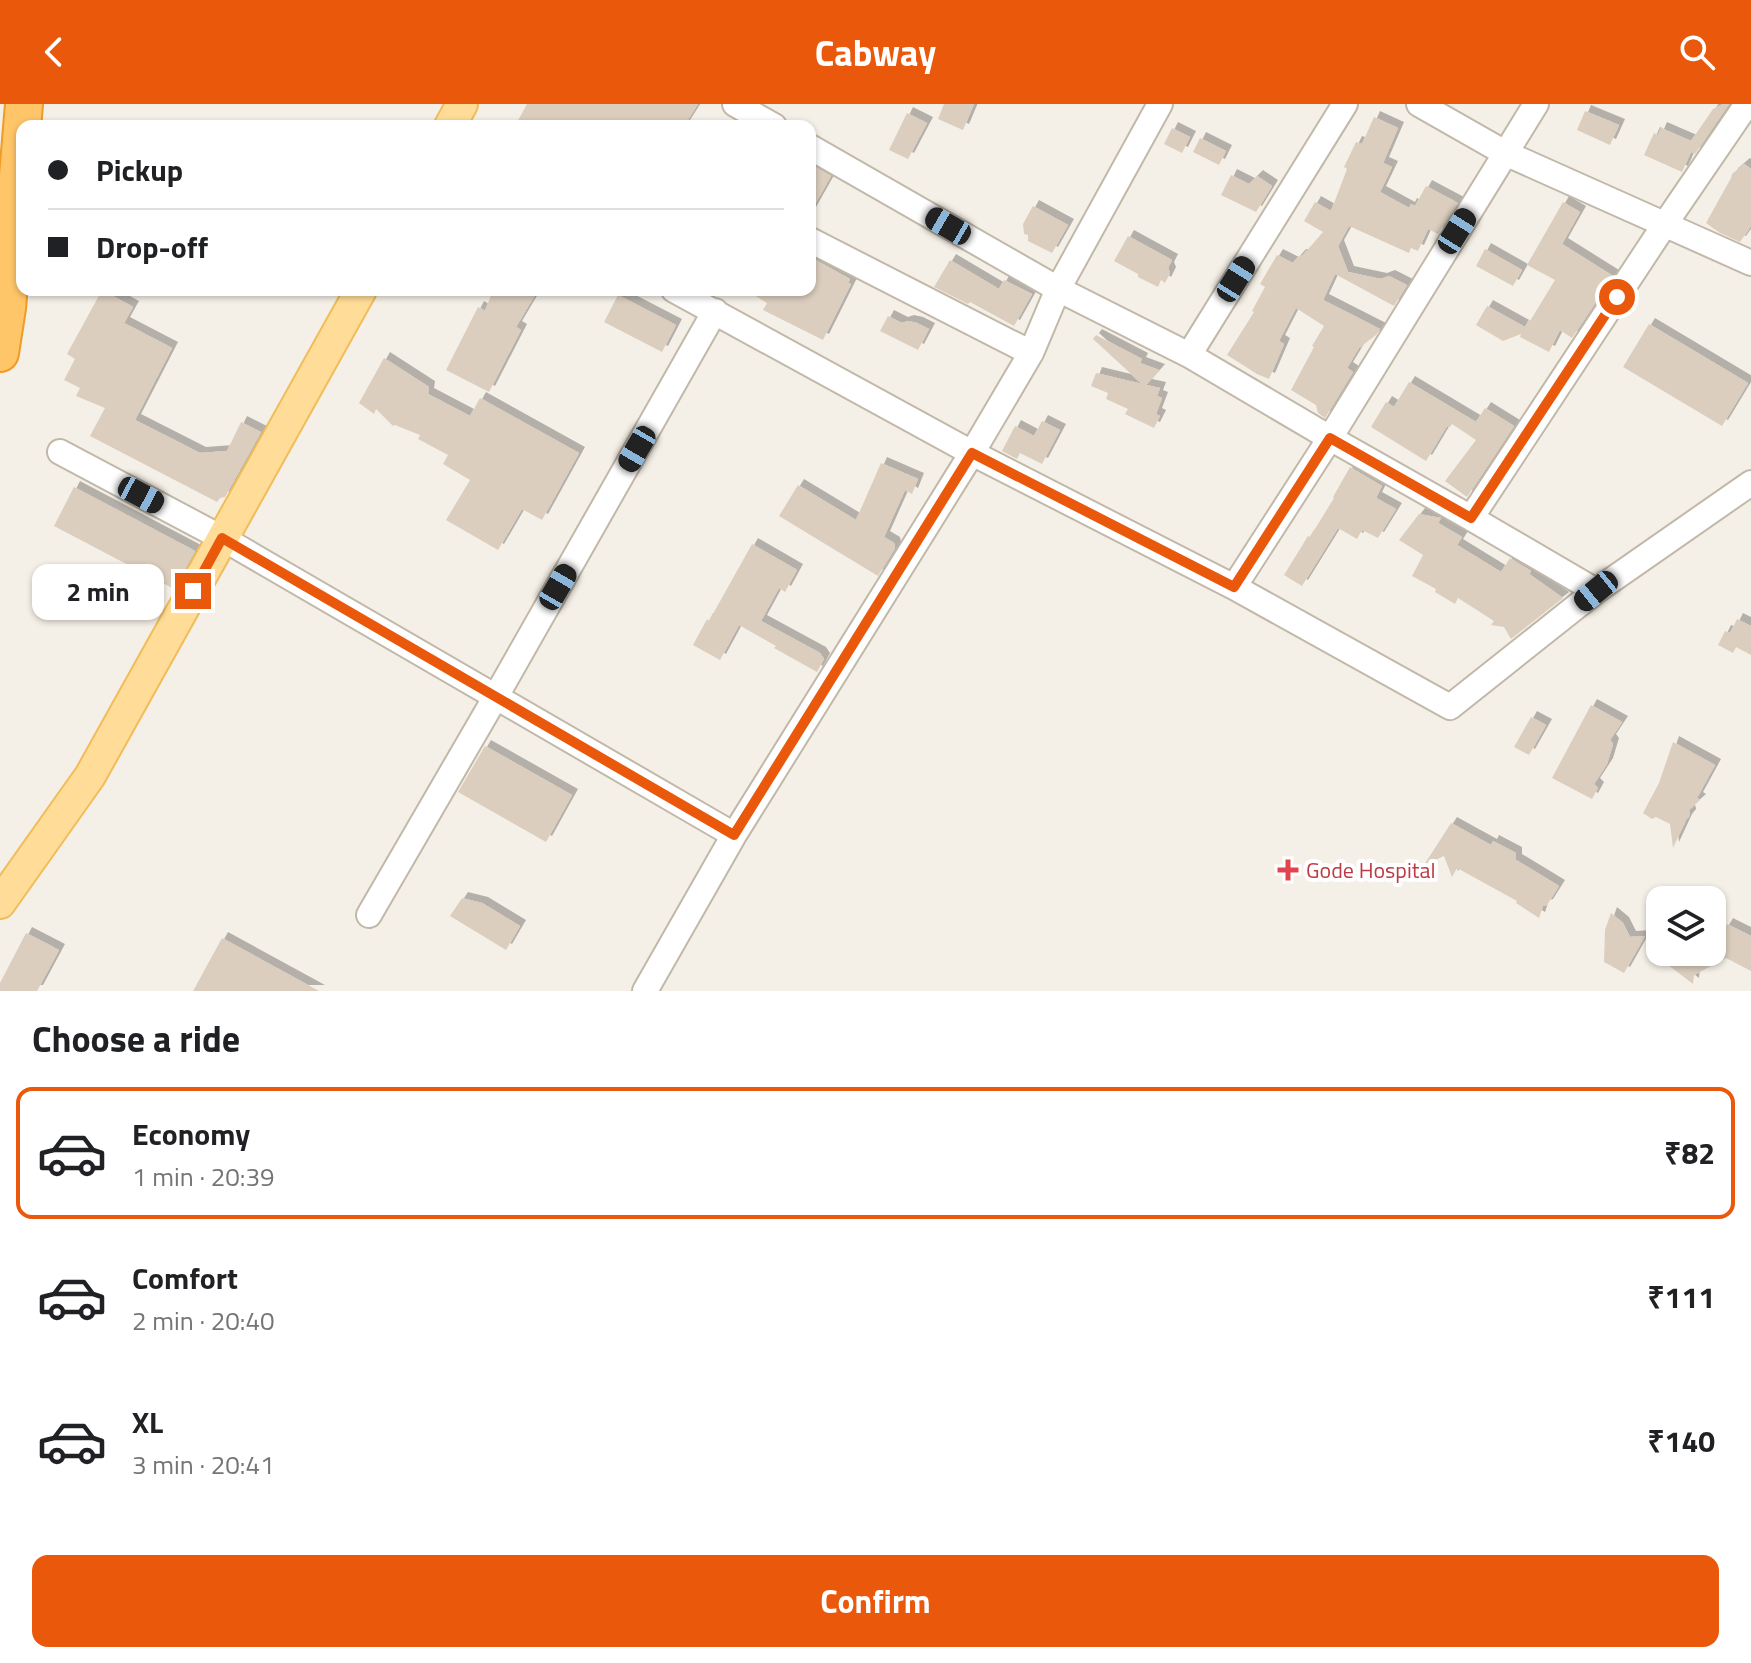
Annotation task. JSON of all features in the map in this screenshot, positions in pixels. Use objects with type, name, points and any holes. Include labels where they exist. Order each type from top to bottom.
[{"type":"highway","points":[[0,353],[16,200]]},
{"type":"main road","points":[[0,903],[90,776],[358,296]]},
{"type":"street","points":[[735,104],[763,120]]},
{"type":"street","points":[[645,991],[734,835],[1031,353],[1058,289],[1160,104]]},
{"type":"street","points":[[1189,355],[1345,104]]},
{"type":"street","points":[[1419,104],[1505,153],[1751,263]]},
{"type":"street","points":[[1234,587],[1330,438],[1536,104]]},
{"type":"street","points":[[1471,518],[1747,104]]},
{"type":"street","points":[[816,150],[1058,289],[1189,355],[1596,591]]},
{"type":"street","points":[[816,243],[1031,353]]},
{"type":"street","points":[[686,296],[972,453],[1234,587],[1450,707],[1596,591],[1751,483]]},
{"type":"street","points":[[369,915],[715,311]]},
{"type":"street","points":[[60,452],[222,538],[734,835]]},
{"type":"building","points":[[527,104],[698,104],[688,120],[518,120]]},
{"type":"building","points":[[944,104],[974,104],[963,130],[938,119]]},
{"type":"building","points":[[1729,104],[1695,154],[1691,152],[1682,172],[1644,155],[1654,133],[1658,135],[1661,128],[1691,141],[1713,109]]},
{"type":"building","points":[[1585,111],[1619,125],[1610,145],[1577,130]]},
{"type":"building","points":[[907,113],[927,123],[908,159],[889,150]]},
{"type":"building","points":[[1374,117],[1398,128],[1383,163],[1392,167],[1380,192],[1409,208],[1411,204],[1415,206],[1426,186],[1458,203],[1438,234],[1428,229],[1418,251],[1411,248],[1409,253],[1349,226],[1338,246],[1348,272],[1381,279],[1389,276],[1407,285],[1394,306],[1335,274],[1323,300],[1380,329],[1359,348],[1347,368],[1353,372],[1325,418],[1318,413],[1316,405],[1291,390],[1324,326],[1296,308],[1279,341],[1284,344],[1269,379],[1227,355],[1254,312],[1265,287],[1260,284],[1277,255],[1293,263],[1323,232],[1304,221],[1315,202],[1331,211],[1347,169],[1344,167],[1356,142],[1362,144]]},
{"type":"building","points":[[1172,128],[1190,137],[1182,153],[1164,144]]},
{"type":"building","points":[[1200,138],[1226,151],[1219,165],[1193,152]]},
{"type":"building","points":[[1744,164],[1751,169],[1751,226],[1740,242],[1706,223],[1732,174]]},
{"type":"building","points":[[816,167],[831,176],[816,202]]},
{"type":"building","points":[[1231,175],[1249,184],[1257,176],[1272,186],[1256,212],[1221,195]]},
{"type":"building","points":[[1563,202],[1580,212],[1562,244],[1613,276],[1572,338],[1560,330],[1549,352],[1520,337],[1521,334],[1503,341],[1476,325],[1487,306],[1525,327],[1530,321],[1555,280],[1527,265]]},
{"type":"building","points":[[1033,206],[1068,225],[1052,253],[1028,241],[1028,235],[1024,234],[1023,224]]},
{"type":"building","points":[[1128,236],[1172,260],[1165,283],[1161,280],[1158,287],[1114,261]]},
{"type":"building","points":[[1485,249],[1522,270],[1513,286],[1476,266]]},
{"type":"building","points":[[816,260],[850,279],[848,283],[851,284],[823,340],[763,310],[767,303],[756,296],[816,296]]},
{"type":"building","points":[[950,260],[999,289],[1004,280],[1032,294],[1014,326],[934,287]]},
{"type":"building","points":[[99,296],[113,296],[133,307],[124,323],[172,348],[135,420],[200,453],[227,451],[241,422],[261,432],[225,497],[217,502],[90,436],[105,408],[76,396],[80,388],[64,380],[75,359],[67,354]]},
{"type":"building","points":[[491,296],[534,296],[516,327],[521,330],[489,392],[446,370],[478,307],[485,311]]},
{"type":"building","points":[[620,296],[676,325],[662,352],[604,322]]},
{"type":"building","points":[[888,316],[902,323],[917,323],[929,329],[918,350],[880,331]]},
{"type":"building","points":[[1649,324],[1748,383],[1722,426],[1623,367]]},
{"type":"building","points":[[1096,335],[1142,359],[1140,363],[1159,370],[1146,385],[1160,388],[1157,396],[1162,398],[1156,414],[1160,416],[1154,428],[1125,414],[1128,409],[1106,399],[1108,393],[1091,386],[1096,373],[1142,384],[1093,339]]},
{"type":"building","points":[[384,358],[429,387],[428,394],[470,416],[480,398],[579,453],[542,520],[522,509],[498,550],[446,520],[470,480],[443,464],[448,455],[418,439],[420,435],[393,426],[376,409],[374,414],[359,403]]},
{"type":"building","points":[[1409,382],[1476,422],[1485,408],[1514,426],[1467,497],[1445,481],[1476,440],[1452,424],[1447,426],[1426,461],[1371,427],[1386,402],[1394,407]]},
{"type":"building","points":[[1042,421],[1060,430],[1042,464],[1020,453],[1017,459],[1002,451],[1015,426],[1034,436]]},
{"type":"building","points":[[881,463],[918,479],[912,494],[905,490],[884,537],[894,543],[895,548],[878,576],[779,516],[798,485],[856,520]]},
{"type":"building","points":[[1350,467],[1382,486],[1376,498],[1396,509],[1378,538],[1362,530],[1357,539],[1338,528],[1302,586],[1284,575],[1334,498]]},
{"type":"building","points":[[74,487],[195,551],[174,589],[54,526]]},
{"type":"building","points":[[1419,514],[1441,518],[1438,523],[1462,537],[1457,545],[1501,572],[1510,558],[1563,598],[1511,639],[1504,627],[1491,625],[1494,621],[1458,598],[1455,604],[1412,576],[1423,555],[1399,540]]},
{"type":"building","points":[[752,544],[797,570],[785,592],[779,588],[761,621],[820,653],[824,659],[817,672],[739,625],[720,660],[693,645]]},
{"type":"building","points":[[1737,619],[1751,626],[1751,655],[1736,647],[1733,653],[1718,645],[1725,631],[1730,633]]},
{"type":"building","points":[[1591,705],[1622,722],[1610,740],[1613,744],[1607,764],[1594,784],[1598,788],[1592,799],[1552,778]]},
{"type":"building","points":[[1531,717],[1546,725],[1529,755],[1514,747]]},
{"type":"building","points":[[1673,742],[1715,765],[1697,798],[1700,800],[1689,810],[1690,815],[1673,848],[1670,824],[1643,813],[1659,783]]},
{"type":"building","points":[[485,746],[572,795],[546,842],[458,792]]},
{"type":"building","points":[[1451,823],[1491,845],[1493,841],[1516,853],[1516,860],[1559,886],[1547,905],[1543,906],[1539,918],[1517,901],[1457,868],[1452,877],[1444,856],[1424,865]]},
{"type":"building","points":[[462,898],[482,903],[520,926],[506,950],[450,916]]},
{"type":"building","points":[[1611,913],[1623,923],[1630,937],[1645,936],[1624,973],[1604,962],[1605,930]]},
{"type":"building","points":[[1726,926],[1751,936],[1751,971],[1726,958]]},
{"type":"building","points":[[26,933],[59,950],[37,991],[0,991],[0,983]]},
{"type":"building","points":[[222,938],[319,991],[193,991]]},
{"type":"building","points":[[1669,966],[1711,966],[1694,975],[1693,984]]},
{"type":"place","name":"Gode Hospital","points":[[1288,870]]},
{"type":"route","points":[[193,591],[222,538],[734,835],[972,453],[1234,587],[1330,438],[1471,518],[1617,297]]}]
